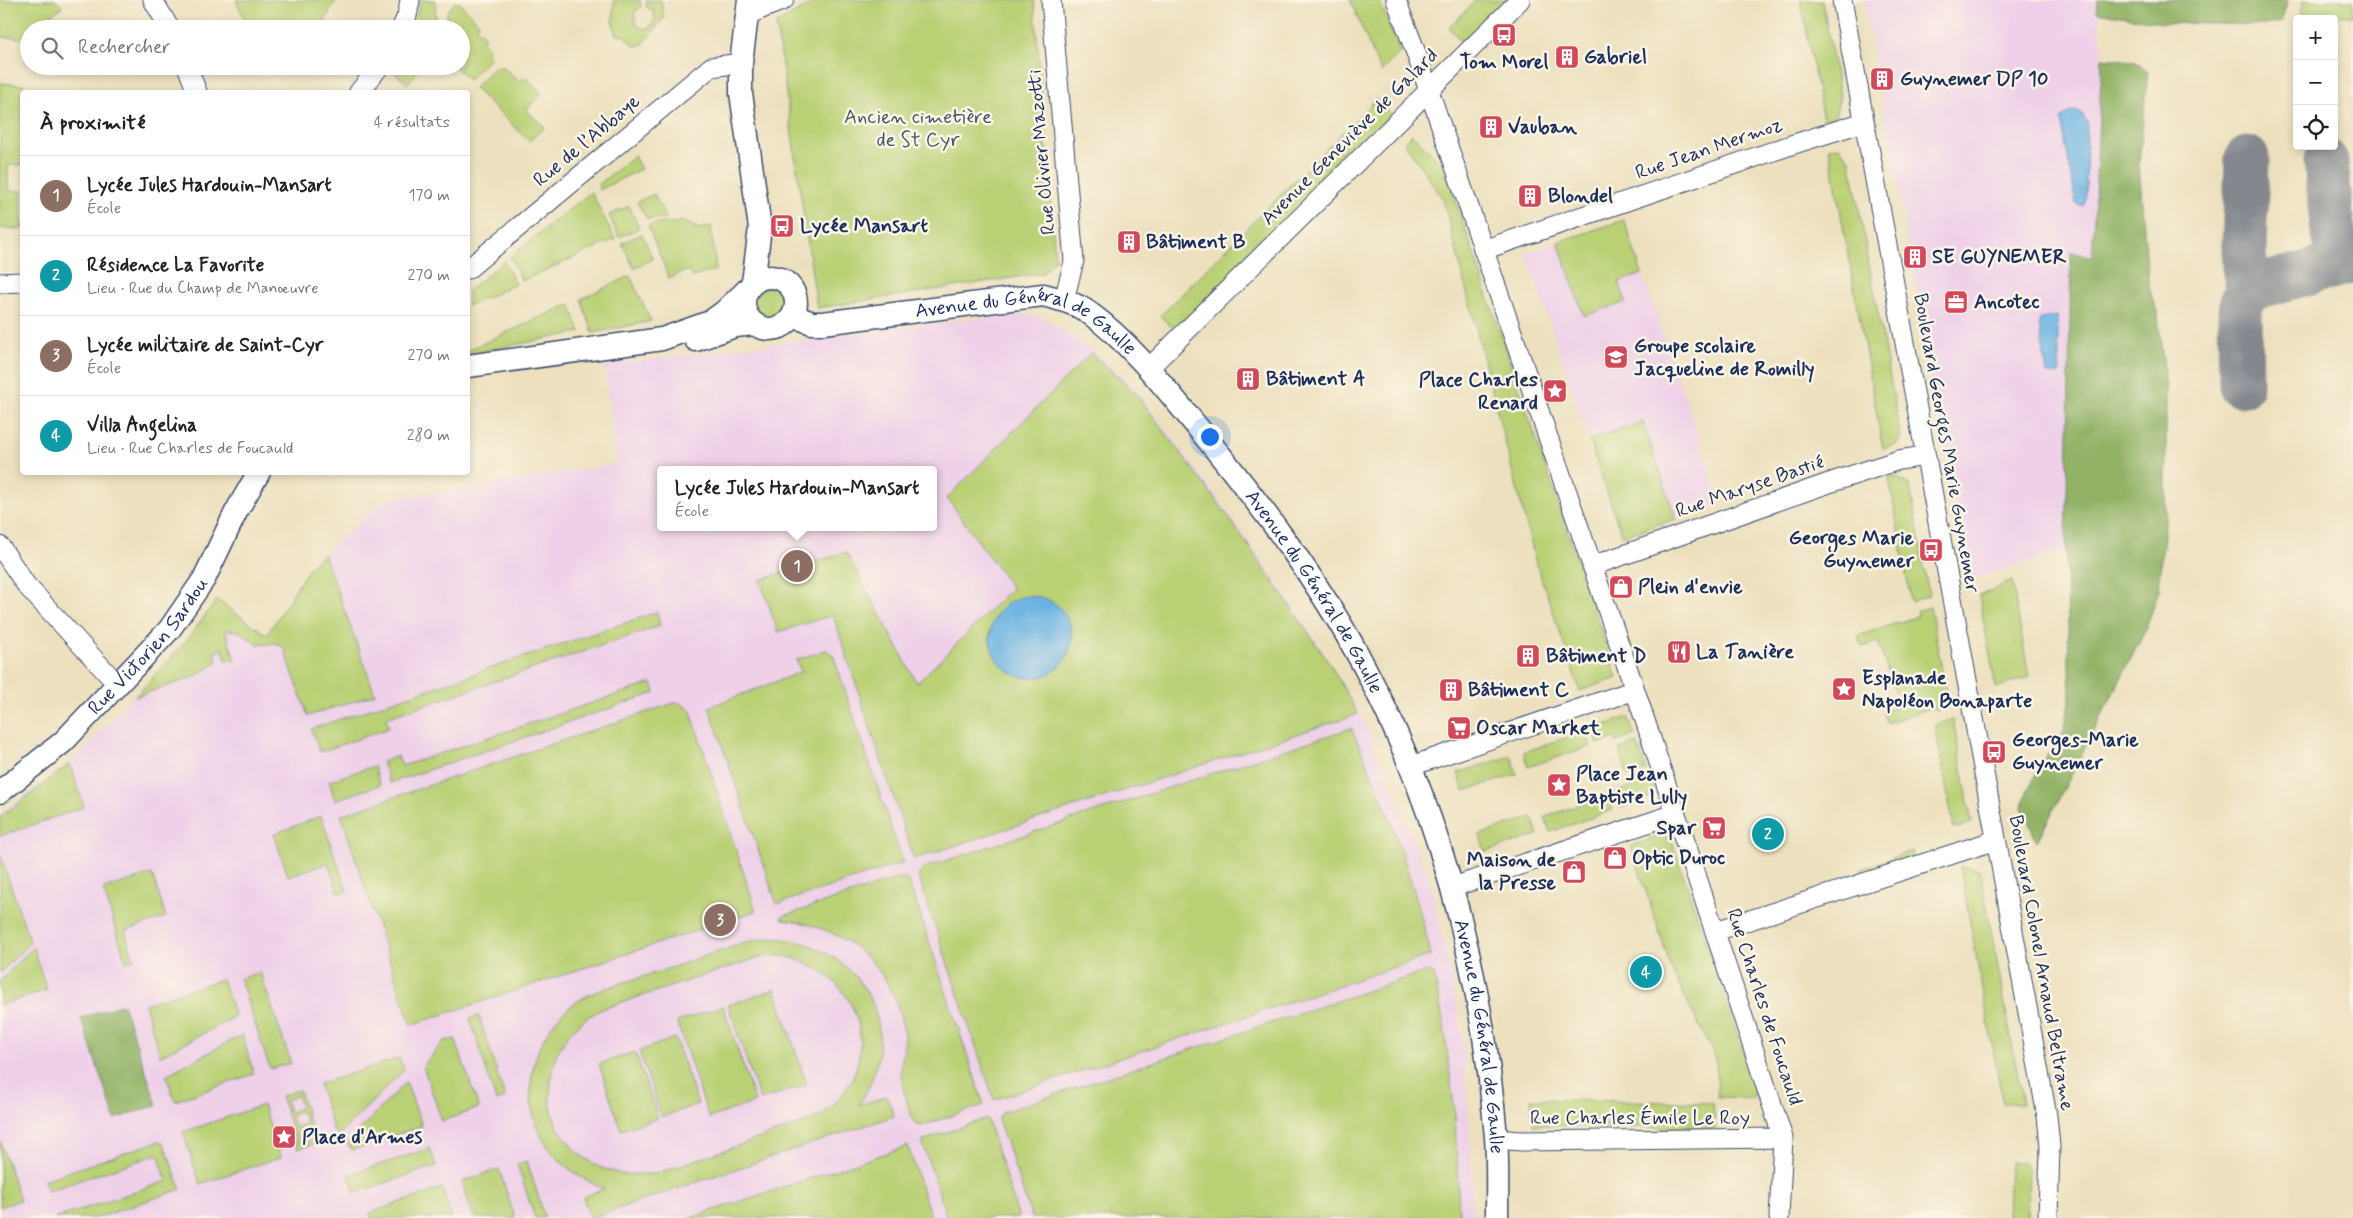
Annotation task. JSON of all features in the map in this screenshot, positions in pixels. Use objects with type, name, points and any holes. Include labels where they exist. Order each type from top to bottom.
[{"type":"street","points":[[153,0],[165,20]]},
{"type":"street","points":[[405,20],[410,0]]},
{"type":"street","points":[[783,280],[760,228],[741,92],[741,63],[748,8],[784,0]]},
{"type":"street","name":"Rue Olivier Mazotti","points":[[1051,0],[1074,261],[1064,300]]},
{"type":"street","name":"Rue Charles de Foucauld","points":[[1396,0],[1636,690],[1783,1138],[1779,1218]]},
{"type":"street","name":"Avenue Geneviève de Galard","points":[[1148,369],[1520,0]]},
{"type":"street","name":"Boulevard Georges Marie Guynemer","points":[[1842,0],[1973,716]]},
{"type":"street","name":"Rue de l’Abbaye","points":[[470,266],[711,67],[741,63]]},
{"type":"street","points":[[190,75],[196,90]]},
{"type":"street","points":[[361,90],[373,75]]},
{"type":"street","name":"Rue Jean Mermoz","points":[[1483,250],[1864,122]]},
{"type":"street","points":[[755,324],[745,311],[745,295],[751,286],[760,228]]},
{"type":"street","points":[[470,366],[662,339],[694,340],[717,334],[735,326],[755,324],[772,329],[781,327],[794,316],[796,300],[790,285],[783,280],[767,277],[751,286],[725,311],[710,322],[662,339]]},
{"type":"street","points":[[0,283],[20,282]]},
{"type":"street","name":"Avenue du Général de Gaulle","points":[[794,316],[822,323],[1043,295],[1064,300],[1087,312],[1106,327],[1148,369],[1220,456],[1284,538],[1364,667],[1411,766],[1435,827],[1453,887],[1479,1011],[1496,1138],[1497,1218]]},
{"type":"street","name":"Rue Maryse Bastié","points":[[1592,566],[1829,482],[1899,460],[1926,456]]},
{"type":"street","name":"Rue Victorien Sardou","points":[[0,792],[63,742],[169,630],[204,579],[253,476]]},
{"type":"street","points":[[0,546],[26,585],[118,685]]},
{"type":"street","points":[[1411,766],[1636,690]]},
{"type":"street","name":"Boulevard Colonel Arnaud Beltrame","points":[[1973,716],[2047,1116],[2050,1146],[2048,1218]]},
{"type":"street","points":[[1453,887],[1676,814]]},
{"type":"street","points":[[1716,931],[1996,840]]},
{"type":"street","name":"Rue Charles Émile Le Roy","points":[[1496,1138],[1521,1141],[1783,1138]]},
{"type":"shaded area","points":[[1864,0],[2098,0],[2102,58],[2092,256],[2071,254],[2066,549],[1970,581]]},
{"type":"shaded area","name":"Groupe scolaire Jacqueline de Romilly","points":[[1624,220],[1721,504],[1622,536],[1526,253]]},
{"type":"shaded area","points":[[1011,314],[1041,316],[1107,362],[1137,391],[1215,494],[1302,619],[1357,707],[1398,801],[1429,879],[1449,961],[1462,1036],[1469,1115],[1473,1218],[0,1218],[0,813],[70,764],[186,641],[217,600],[267,635],[311,565],[384,501],[617,464],[605,365]]},
{"type":"green space","points":[[0,0],[55,0],[62,7],[44,20],[20,20],[20,38],[0,37]]},
{"type":"green space","points":[[236,0],[336,0],[325,20],[245,20]]},
{"type":"green space","points":[[420,0],[435,0],[436,20],[415,20]]},
{"type":"green space","points":[[457,0],[479,23],[476,28],[485,37],[482,41],[490,48],[486,52],[491,57],[468,80],[463,75],[470,75],[470,20],[447,20],[447,12]]},
{"type":"green space","points":[[614,0],[640,0],[641,7],[636,10],[634,15],[638,27],[647,29],[655,20],[653,10],[646,7],[647,0],[661,0],[664,18],[644,43],[636,47],[623,35],[617,35],[613,23]]},
{"type":"green space","name":"Ancien cimetière de St Cyr","points":[[820,0],[1034,0],[1055,259],[1043,273],[817,308],[776,23]]},
{"type":"green space","points":[[1350,0],[1379,0],[1400,52],[1381,72]]},
{"type":"green space","points":[[1476,0],[1507,0],[1463,44],[1449,28]]},
{"type":"green space","points":[[1801,0],[1822,0],[1840,96],[1835,116],[1823,120]]},
{"type":"green space","points":[[2098,0],[2288,0],[2281,22],[2264,25],[2162,23],[2097,12]]},
{"type":"green space","points":[[2304,0],[2353,0],[2353,16],[2300,15]]},
{"type":"green space","points":[[2102,58],[2134,61],[2148,71],[2139,164],[2148,280],[2158,315],[2166,389],[2166,512],[2159,590],[2146,629],[2037,842],[2022,807],[2026,794],[2043,760],[2061,738],[2070,704],[2066,549],[2071,253],[2092,256]]},
{"type":"green space","points":[[494,67],[504,67],[519,82],[525,77],[542,93],[526,110],[545,127],[529,141],[474,88]]},
{"type":"green space","points":[[397,75],[415,75],[407,84]]},
{"type":"green space","points":[[0,83],[24,85],[28,90],[20,90],[20,165],[8,165],[8,191],[20,191],[20,229],[0,228]]},
{"type":"green space","points":[[1376,99],[1392,115],[1176,331],[1160,316]]},
{"type":"green space","points":[[1412,134],[1444,166],[1617,678],[1580,691],[1536,563],[1443,199],[1404,142]]},
{"type":"green space","points":[[1839,147],[1850,160],[1901,438],[1897,444],[1883,449],[1829,148]]},
{"type":"green space","points":[[634,156],[641,169],[599,190],[598,185]]},
{"type":"green space","points":[[591,192],[615,239],[522,281],[510,257]]},
{"type":"green space","points":[[654,194],[666,218],[647,219],[637,202]]},
{"type":"green space","points":[[629,206],[639,228],[619,237],[609,215]]},
{"type":"green space","points":[[1624,220],[1642,274],[1619,282],[1626,302],[1584,316],[1558,242]]},
{"type":"green space","points":[[682,221],[699,229],[711,226],[716,270],[692,277],[688,270],[669,278],[648,226]]},
{"type":"green space","points":[[642,234],[653,259],[634,268],[622,243]]},
{"type":"green space","points":[[504,261],[516,284],[470,305],[470,289]]},
{"type":"green space","points":[[630,276],[651,321],[593,333],[581,299]]},
{"type":"green space","points":[[771,286],[777,287],[782,291],[786,296],[786,308],[782,313],[777,317],[771,318],[765,317],[760,313],[756,308],[755,302],[756,296],[760,291],[765,287]]},
{"type":"green space","points":[[570,304],[580,332],[470,354],[470,349]]},
{"type":"green space","points":[[1091,353],[1135,392],[1228,516],[1330,664],[1358,714],[914,859],[833,615],[778,632],[760,580],[846,552],[917,683],[1012,588],[947,498]],"holes":[[[995,618],[1072,639],[1068,653],[1061,664],[1052,672],[1038,678],[990,643],[990,630]]]},
{"type":"green space","points":[[1643,422],[1676,519],[1622,536],[1589,440]]},
{"type":"green space","points":[[1895,476],[1910,486],[1929,595],[1911,602],[1889,478]]},
{"type":"green space","points":[[324,554],[375,694],[308,716],[284,648],[276,643],[258,645],[239,631],[225,630],[235,660],[226,660],[223,649],[215,652],[217,663],[194,677],[135,697],[186,641],[217,600],[267,635],[311,565]]},
{"type":"green space","points":[[2012,581],[2029,677],[1996,688],[1979,596]]},
{"type":"green space","points":[[1930,607],[1949,706],[1936,711],[1934,707],[1887,723],[1883,712],[1900,705],[1878,642],[1862,647],[1858,636],[1918,616],[1917,611]]},
{"type":"green space","points":[[657,612],[660,626],[386,718],[389,728],[320,752],[311,729]]},
{"type":"green space","points":[[826,650],[833,655],[903,863],[777,904],[709,707],[801,672],[796,660]]},
{"type":"green space","points":[[652,683],[655,693],[390,783],[382,762],[398,756],[402,766]]},
{"type":"green space","points":[[677,702],[690,709],[756,911],[411,1025],[341,815]]},
{"type":"green space","points":[[1628,717],[1635,735],[1616,742],[1614,738],[1598,744],[1593,729]]},
{"type":"green space","points":[[1953,719],[1972,823],[1954,829],[1935,725]]},
{"type":"green space","points":[[1351,728],[1397,839],[1416,897],[1431,955],[994,1100],[918,876],[924,868]]},
{"type":"green space","points":[[1585,731],[1591,746],[1528,767],[1524,752]]},
{"type":"green space","points":[[1637,743],[1646,770],[1628,776],[1619,749]]},
{"type":"green space","points":[[1511,756],[1517,774],[1464,791],[1458,773]]},
{"type":"green space","points":[[70,764],[84,807],[0,836],[0,817]]},
{"type":"green space","points":[[374,766],[380,785],[335,800],[329,781]]},
{"type":"green space","points":[[1649,776],[1656,795],[1619,808],[1614,793],[1632,787],[1630,783]]},
{"type":"green space","points":[[1607,795],[1613,810],[1550,832],[1545,817]]},
{"type":"green space","points":[[321,816],[347,891],[339,894],[328,863],[288,876],[274,834]]},
{"type":"green space","points":[[1532,817],[1538,835],[1485,852],[1480,835]]},
{"type":"green space","points":[[1669,833],[1754,1083],[1754,1098],[1718,1097],[1716,1059],[1673,973],[1631,846]]},
{"type":"green space","points":[[1912,851],[1914,857],[1862,874],[1860,869]]},
{"type":"green space","points":[[0,854],[30,942],[0,973]]},
{"type":"green space","points":[[1960,867],[1980,870],[2023,1103],[2003,1104]]},
{"type":"green space","points":[[152,874],[166,917],[125,931],[134,959],[126,962],[103,889]]},
{"type":"green space","points":[[898,878],[904,878],[909,882],[984,1105],[921,1126],[916,1125],[913,1119],[902,1085],[901,1070],[904,1034],[899,1010],[879,970],[864,954],[847,941],[806,923],[782,919],[781,917]]},
{"type":"green space","points":[[768,938],[791,940],[812,947],[832,957],[849,970],[863,987],[873,1006],[879,1028],[879,1052],[872,1079],[859,1105],[887,1096],[894,1116],[590,1218],[583,1197],[604,1189],[579,1176],[557,1158],[548,1147],[535,1122],[532,1108],[532,1074],[542,1041],[562,1014],[591,994],[750,941]],"holes":[[[761,957],[788,957],[817,968],[836,984],[850,1003],[858,1025],[860,1048],[855,1071],[843,1093],[824,1113],[804,1123],[655,1174],[621,1174],[599,1167],[576,1152],[558,1128],[550,1101],[551,1078],[556,1055],[568,1035],[586,1018],[602,1009]]]},
{"type":"green space","points":[[33,947],[47,990],[0,1005],[0,981]]},
{"type":"green space","points":[[1427,971],[1434,974],[1444,1026],[1455,1116],[1459,1218],[1032,1218],[998,1119],[1003,1112]]},
{"type":"green space","points":[[260,972],[291,1063],[270,1069],[240,979]]},
{"type":"green space","points":[[222,979],[235,1017],[160,1056],[145,1004]]},
{"type":"green space","points":[[775,989],[807,1085],[760,1100],[728,1005]]},
{"type":"green space","points":[[123,1004],[157,1105],[115,1119],[81,1018]]},
{"type":"green space","points":[[723,1006],[755,1102],[709,1118],[677,1022]]},
{"type":"green space","points":[[479,1016],[505,1098],[496,1101],[470,1018]]},
{"type":"green space","points":[[242,1035],[254,1074],[175,1101],[166,1075]]},
{"type":"green space","points":[[675,1038],[698,1104],[662,1117],[639,1051]]},
{"type":"green space","points":[[455,1039],[479,1108],[442,1121],[423,1066],[444,1041]]},
{"type":"green space","points":[[635,1052],[658,1118],[621,1130],[599,1064]]},
{"type":"green space","points":[[399,1058],[404,1070],[339,1135],[334,1132],[319,1084]]},
{"type":"green space","points":[[406,1082],[422,1126],[352,1150],[347,1143]]},
{"type":"green space","points":[[299,1090],[316,1143],[298,1149],[281,1096]],"holes":[[[297,1096],[301,1108],[289,1112],[286,1100]],[[303,1112],[306,1124],[295,1127],[291,1116]],[[307,1127],[311,1140],[300,1143],[296,1131]]]},
{"type":"green space","points":[[1531,1099],[1713,1103],[1715,1129],[1533,1125]]},
{"type":"green space","points":[[263,1105],[281,1157],[200,1184],[183,1132]]},
{"type":"green space","points":[[987,1118],[1019,1218],[947,1218],[922,1141]]},
{"type":"green space","points":[[0,1141],[20,1200],[0,1207]]},
{"type":"green space","points":[[159,1141],[164,1144],[181,1189],[97,1218],[56,1218],[167,1181],[158,1154],[48,1191],[44,1180]]},
{"type":"green space","points":[[908,1146],[931,1218],[690,1218]]},
{"type":"green space","points":[[430,1148],[436,1166],[355,1193],[349,1175]]},
{"type":"green space","points":[[527,1161],[545,1218],[535,1218],[517,1164]]},
{"type":"green space","points":[[2010,1162],[2024,1163],[2029,1171],[2027,1218],[2008,1218]]},
{"type":"green space","points":[[499,1169],[515,1218],[474,1218],[462,1182]]},
{"type":"green space","points":[[442,1188],[452,1218],[371,1218],[370,1213]]},
{"type":"water","points":[[2071,111],[2081,112],[2087,122],[2086,200],[2083,206],[2076,203],[2061,119]]},
{"type":"water","points":[[2057,316],[2060,374],[2047,374],[2039,323],[2040,319]]},
{"type":"water","points":[[1031,596],[1047,599],[1060,608],[1069,621],[1072,637],[1069,653],[1060,666],[1047,675],[1031,678],[1015,675],[1002,666],[993,653],[990,637],[993,621],[1002,608],[1015,599]]},
{"type":"taxiway","points":[[2247,158],[2244,251],[2247,293]]},
{"type":"taxiway","points":[[2326,161],[2332,226],[2341,264]]},
{"type":"taxiway","points":[[2241,385],[2240,311],[2246,296],[2259,286],[2353,261]]},
{"type":"place","name":"Tom Morel","points":[[1504,35]]},
{"type":"place","name":"Gabriel","points":[[1567,57]]},
{"type":"place","name":"Guynemer DP 10","points":[[1882,79]]},
{"type":"place","name":"Vauban","points":[[1491,127]]},
{"type":"place","name":"Blondel","points":[[1530,196]]},
{"type":"place","name":"Lycée Mansart","points":[[782,226]]},
{"type":"place","name":"Bâtiment B","points":[[1129,242]]},
{"type":"place","name":"SE GUYNEMER","points":[[1915,257]]},
{"type":"place","name":"Ancotec","points":[[1956,302]]},
{"type":"place","name":"Groupe scolaire Jacqueline de Romilly","points":[[1616,357]]},
{"type":"place","name":"Bâtiment A","points":[[1248,379]]},
{"type":"place","name":"Place Charles Renard","points":[[1555,391]]},
{"type":"place","name":"Georges Marie Guynemer","points":[[1931,550]]},
{"type":"place","name":"Lycée Jules Hardouin-Mansart","points":[[797,566]]},
{"type":"place","name":"Plein d'envie","points":[[1621,587]]},
{"type":"place","name":"La Tanière","points":[[1679,652]]},
{"type":"place","name":"Bâtiment D","points":[[1528,656]]},
{"type":"place","name":"Esplanade Napoléon Bonaparte","points":[[1844,689]]},
{"type":"place","name":"Bâtiment C","points":[[1451,690]]},
{"type":"place","name":"Oscar Market","points":[[1459,728]]},
{"type":"place","name":"Georges-Marie Guynemer","points":[[1994,752]]},
{"type":"place","name":"Place Jean Baptiste Lully","points":[[1559,785]]},
{"type":"place","name":"Spar","points":[[1714,828]]},
{"type":"place","name":"Résidence La Favorite","points":[[1768,834]]},
{"type":"place","name":"Optic Duroc","points":[[1615,858]]},
{"type":"place","name":"Maison de la Presse","points":[[1574,872]]},
{"type":"place","name":"Lycée militaire de Saint-Cyr","points":[[720,920]]},
{"type":"place","name":"Villa Angelina","points":[[1646,972]]},
{"type":"place","name":"Place d'Armes","points":[[284,1137]]}]
